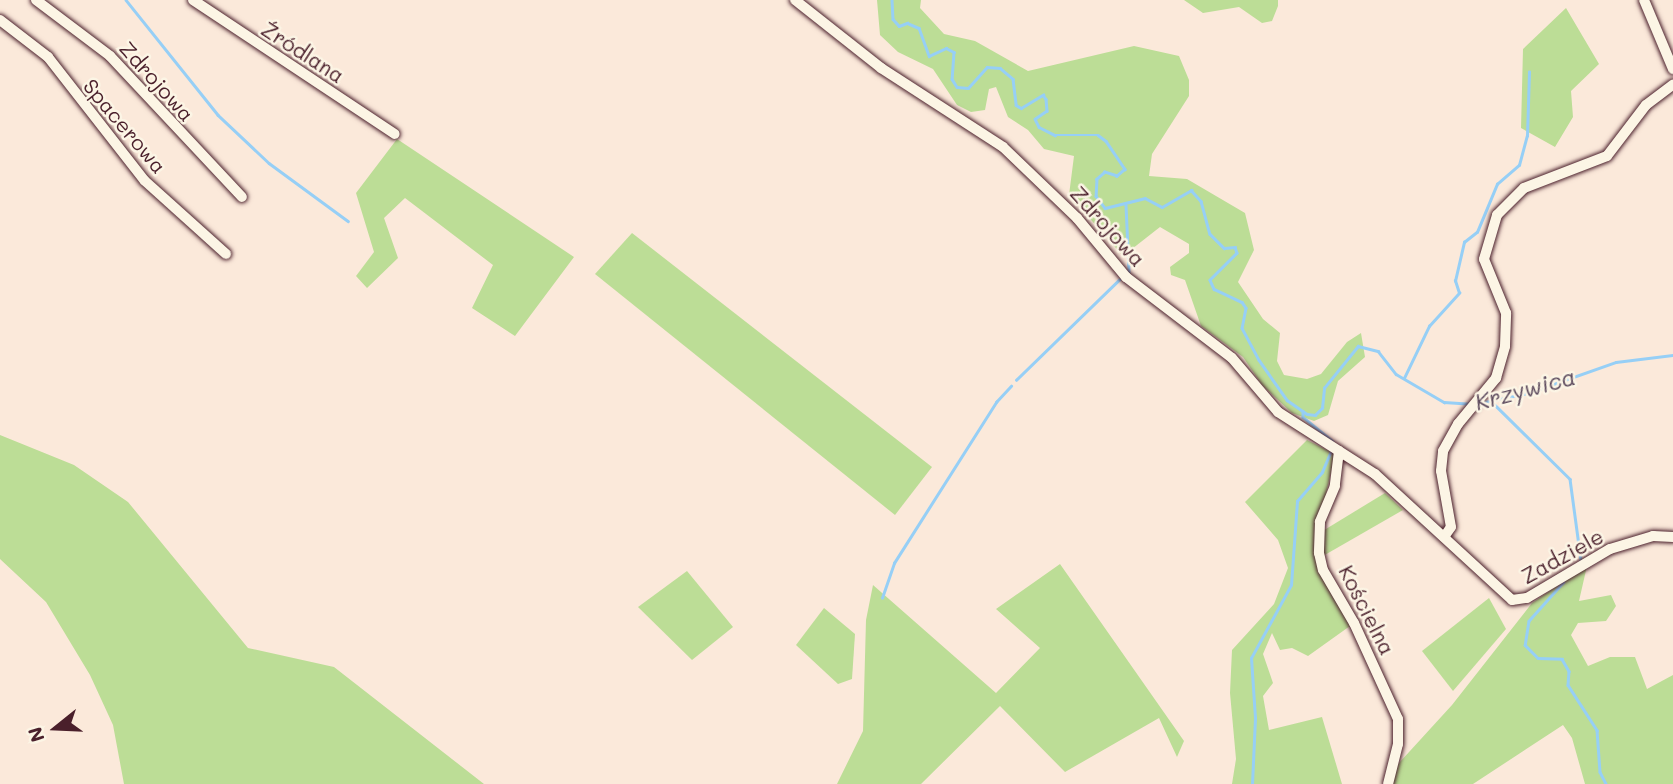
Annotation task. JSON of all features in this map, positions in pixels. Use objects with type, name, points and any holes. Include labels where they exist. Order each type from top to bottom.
[{"type":"street","name":"Zdrojowa","points":[[36,0],[110,56],[242,198]]},
{"type":"street","name":"Źródlana","points":[[193,0],[395,134]]},
{"type":"street","name":"Zdrojowa","points":[[795,0],[881,68],[1003,147],[1077,218],[1126,277],[1232,358],[1278,412],[1375,474],[1446,539]]},
{"type":"street","points":[[1644,0],[1673,69]]},
{"type":"street","name":"Spacerowa","points":[[0,20],[48,57],[145,181],[226,254]]},
{"type":"street","points":[[1446,539],[1451,527],[1441,471],[1443,451],[1463,418],[1485,394],[1501,366],[1507,328],[1506,313],[1484,259],[1497,215],[1524,188],[1607,156],[1646,106],[1673,85]]},
{"type":"street","name":"Kościelna","points":[[1339,451],[1335,486],[1320,522],[1320,553],[1323,570],[1354,622],[1398,719],[1398,744],[1388,784]]},
{"type":"street","name":"Zadziele","points":[[1446,539],[1501,592],[1518,600],[1610,549],[1653,536],[1673,537]]},
{"type":"green space","points":[[877,0],[921,0],[920,8],[944,34],[975,41],[1028,71],[1134,46],[1179,56],[1189,80],[1189,96],[1152,154],[1149,176],[1187,179],[1245,213],[1254,250],[1238,282],[1263,319],[1280,333],[1277,361],[1284,375],[1307,379],[1321,374],[1347,342],[1361,333],[1365,357],[1338,381],[1328,415],[1314,421],[1292,413],[1262,385],[1243,357],[1201,326],[1185,280],[1171,275],[1170,267],[1189,253],[1189,244],[1160,227],[1123,256],[1069,195],[1074,156],[1044,149],[1028,130],[1008,117],[996,87],[989,89],[985,110],[971,112],[957,105],[933,69],[898,52],[880,35]]},
{"type":"green space","points":[[1184,0],[1278,0],[1278,6],[1272,21],[1262,23],[1239,7],[1203,13]]},
{"type":"green space","points":[[1566,8],[1599,64],[1571,91],[1573,117],[1555,147],[1521,128],[1523,49]]},
{"type":"green space","points":[[397,139],[574,257],[515,336],[472,308],[493,265],[405,198],[384,218],[398,258],[367,288],[356,276],[374,252],[356,193]]},
{"type":"green space","points":[[632,233],[932,467],[895,515],[595,274]]},
{"type":"green space","points":[[0,435],[74,465],[128,502],[248,648],[334,667],[484,784],[124,784],[113,725],[90,675],[46,602],[0,559]]},
{"type":"green space","points":[[1307,440],[1335,454],[1314,547],[1350,626],[1308,656],[1292,648],[1280,650],[1272,633],[1263,654],[1273,683],[1263,696],[1269,730],[1322,717],[1342,784],[1232,784],[1236,759],[1230,693],[1232,650],[1274,604],[1288,568],[1278,540],[1245,502]]},
{"type":"green space","points":[[1385,493],[1403,510],[1323,556],[1321,532]]},
{"type":"green space","points":[[1060,564],[1184,741],[1177,757],[1159,718],[1065,772],[1000,706],[921,784],[837,784],[863,731],[866,620],[873,585],[996,693],[1040,648],[996,609]]},
{"type":"green space","points":[[1587,566],[1579,601],[1611,595],[1616,606],[1606,621],[1578,623],[1571,635],[1588,666],[1610,657],[1635,657],[1647,689],[1673,675],[1673,784],[1585,784],[1572,738],[1563,725],[1473,784],[1391,784],[1399,763],[1452,705],[1532,603]]},
{"type":"green space","points":[[687,571],[733,627],[692,660],[638,607]]},
{"type":"green space","points":[[1489,598],[1506,629],[1453,691],[1422,651]]},
{"type":"green space","points":[[824,608],[855,634],[852,679],[838,684],[796,645]]},
{"type":"waterway","points":[[126,0],[218,115],[269,163],[348,221]]},
{"type":"waterway","name":"Krzywica","points":[[892,0],[893,19],[899,26],[907,23],[919,28],[929,56],[946,48],[954,52],[952,79],[957,87],[968,88],[987,67],[1000,68],[1013,79],[1016,105],[1021,108],[1043,95],[1046,99],[1047,111],[1035,119],[1039,127],[1055,135],[1098,135],[1106,141],[1125,169],[1117,176],[1105,172],[1097,179],[1096,196],[1105,208],[1145,198],[1162,207],[1191,190],[1201,201],[1210,234],[1224,248],[1235,247],[1237,253],[1210,280],[1214,289],[1242,302],[1246,308],[1242,328],[1259,360],[1287,400],[1307,414],[1315,415],[1322,408],[1324,388],[1358,346],[1378,351],[1396,374],[1444,402],[1470,404]]},
{"type":"waterway","points":[[1404,378],[1429,326],[1459,293],[1455,281],[1464,242],[1477,232],[1497,184],[1519,165],[1527,136],[1529,72]]},
{"type":"waterway","points":[[1126,205],[1129,272]]},
{"type":"waterway","points":[[1016,380],[1119,280]]},
{"type":"waterway","name":"Krzywica","points":[[1480,403],[1528,393],[1616,362],[1673,355]]},
{"type":"waterway","points":[[882,598],[894,563],[996,402],[1011,386]]},
{"type":"waterway","points":[[1491,401],[1570,479],[1581,560]]},
{"type":"waterway","points":[[1303,411],[1303,417],[1333,441]]},
{"type":"waterway","points":[[1252,784],[1255,718],[1251,658],[1291,585],[1297,501],[1322,472],[1331,451]]},
{"type":"waterway","points":[[1564,582],[1529,621],[1525,645],[1538,658],[1562,659],[1569,671],[1568,685],[1597,730],[1600,772],[1606,784]]}]
